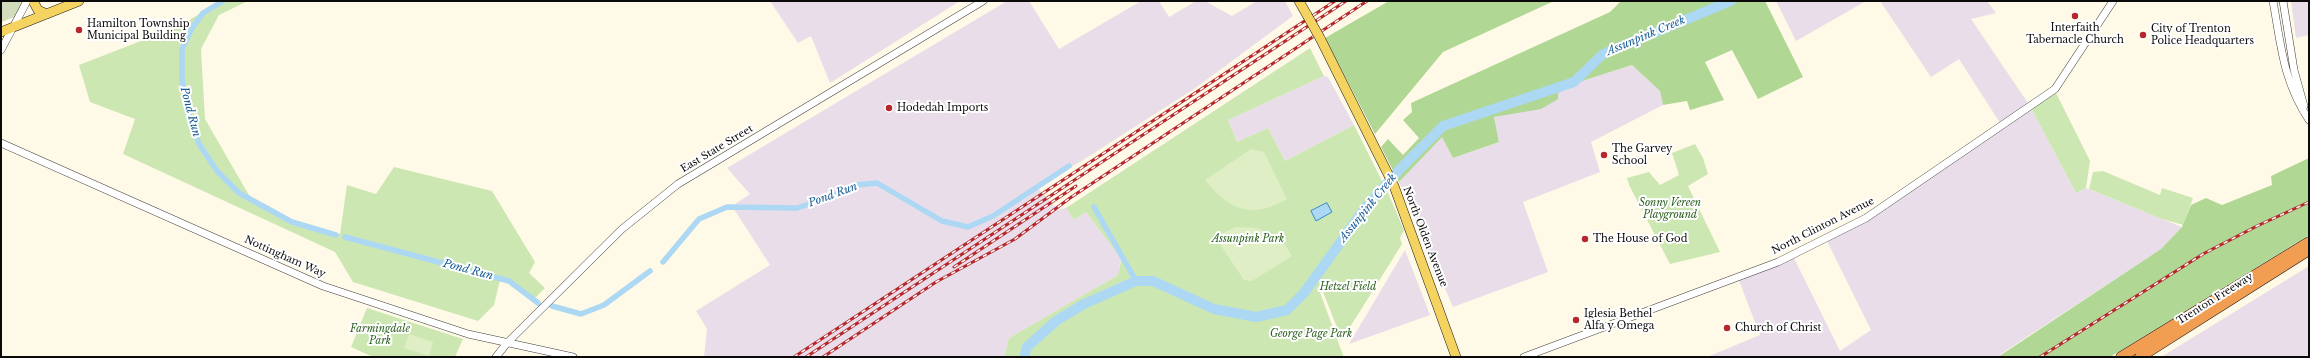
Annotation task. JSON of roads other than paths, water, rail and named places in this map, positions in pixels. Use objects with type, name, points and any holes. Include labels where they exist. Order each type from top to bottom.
[{"type":"highway","name":"Trenton Freeway","points":[[2121,357],[2309,242]]},
{"type":"highway","name":"Trenton Freeway","points":[[2140,357],[2309,250]]},
{"type":"main road","points":[[33,1],[38,10],[46,14]]},
{"type":"main road","points":[[1,32],[79,1]]},
{"type":"main road","name":"North Olden Avenue","points":[[1299,1],[1320,38],[1394,186],[1456,357]]},
{"type":"street","points":[[1,50],[27,1]]},
{"type":"street","name":"East State Street","points":[[496,357],[507,343],[622,229],[678,184],[983,1]]},
{"type":"street","name":"North Clinton Avenue","points":[[1524,357],[1778,262],[1866,218],[2056,89],[2113,1]]},
{"type":"street","points":[[2273,1],[2286,72],[2292,90],[2308,118]]},
{"type":"street","points":[[2283,1],[2297,82],[2308,118]]},
{"type":"street","name":"Nottingham Way","points":[[1,143],[323,286],[453,329],[507,343],[573,357]]},
{"type":"water","points":[[1327,203],[1332,212],[1316,221],[1311,211]]},
{"type":"waterway","name":"Pond Run","points":[[223,1],[203,13],[192,28],[182,49],[182,82],[187,108],[199,144],[217,171],[239,193],[292,222],[336,235]]},
{"type":"waterway","name":"Assunpink Creek","points":[[1024,357],[1027,347],[1056,321],[1084,304],[1136,281],[1153,281],[1214,309],[1256,317],[1287,310],[1304,293],[1365,208],[1399,170],[1443,126],[1574,82],[1603,54],[1731,1]]},
{"type":"waterway","name":"Pond Run","points":[[663,262],[699,219],[727,207],[797,208],[828,198],[857,185],[877,183],[942,221],[968,227],[993,216],[1069,166]]},
{"type":"waterway","name":"Pond Run","points":[[1094,207],[1136,281]]},
{"type":"waterway","name":"Pond Run","points":[[345,237],[509,281],[538,303]]},
{"type":"waterway","name":"Pond Run","points":[[552,306],[581,314],[604,305],[650,271]]},
{"type":"railway","points":[[794,357],[1335,1]]},
{"type":"railway","points":[[806,357],[1346,1]]},
{"type":"railway","points":[[823,357],[936,282],[1015,239],[1070,198],[1367,1]]},
{"type":"railway","points":[[954,267],[1076,186]]},
{"type":"railway","points":[[2040,357],[2203,254],[2257,226],[2309,202]]},
{"type":"place","name":"Interfaith Tabernacle Church","points":[[2075,16]]},
{"type":"place","name":"Hamilton Township Municipal Building","points":[[79,30]]},
{"type":"place","name":"City of Trenton Police Headquarters","points":[[2143,35]]},
{"type":"place","name":"Hodedah Imports","points":[[889,108]]},
{"type":"place","name":"The Garvey School","points":[[1604,155]]},
{"type":"place","name":"The House of God","points":[[1585,239]]},
{"type":"place","name":"Iglesia Bethel Alfa y Omega","points":[[1576,320]]},
{"type":"place","name":"Church of Christ","points":[[1727,328]]},
{"type":"park label","name":"Sonny Vereen Playground","points":[[1670,208]]},
{"type":"park label","name":"Assunpink Park","points":[[1248,239]]},
{"type":"park label","name":"Hetzel Field","points":[[1348,287]]},
{"type":"park label","name":"Farmingdale Park","points":[[380,334]]},
{"type":"park label","name":"George Page Park","points":[[1311,334]]}]
